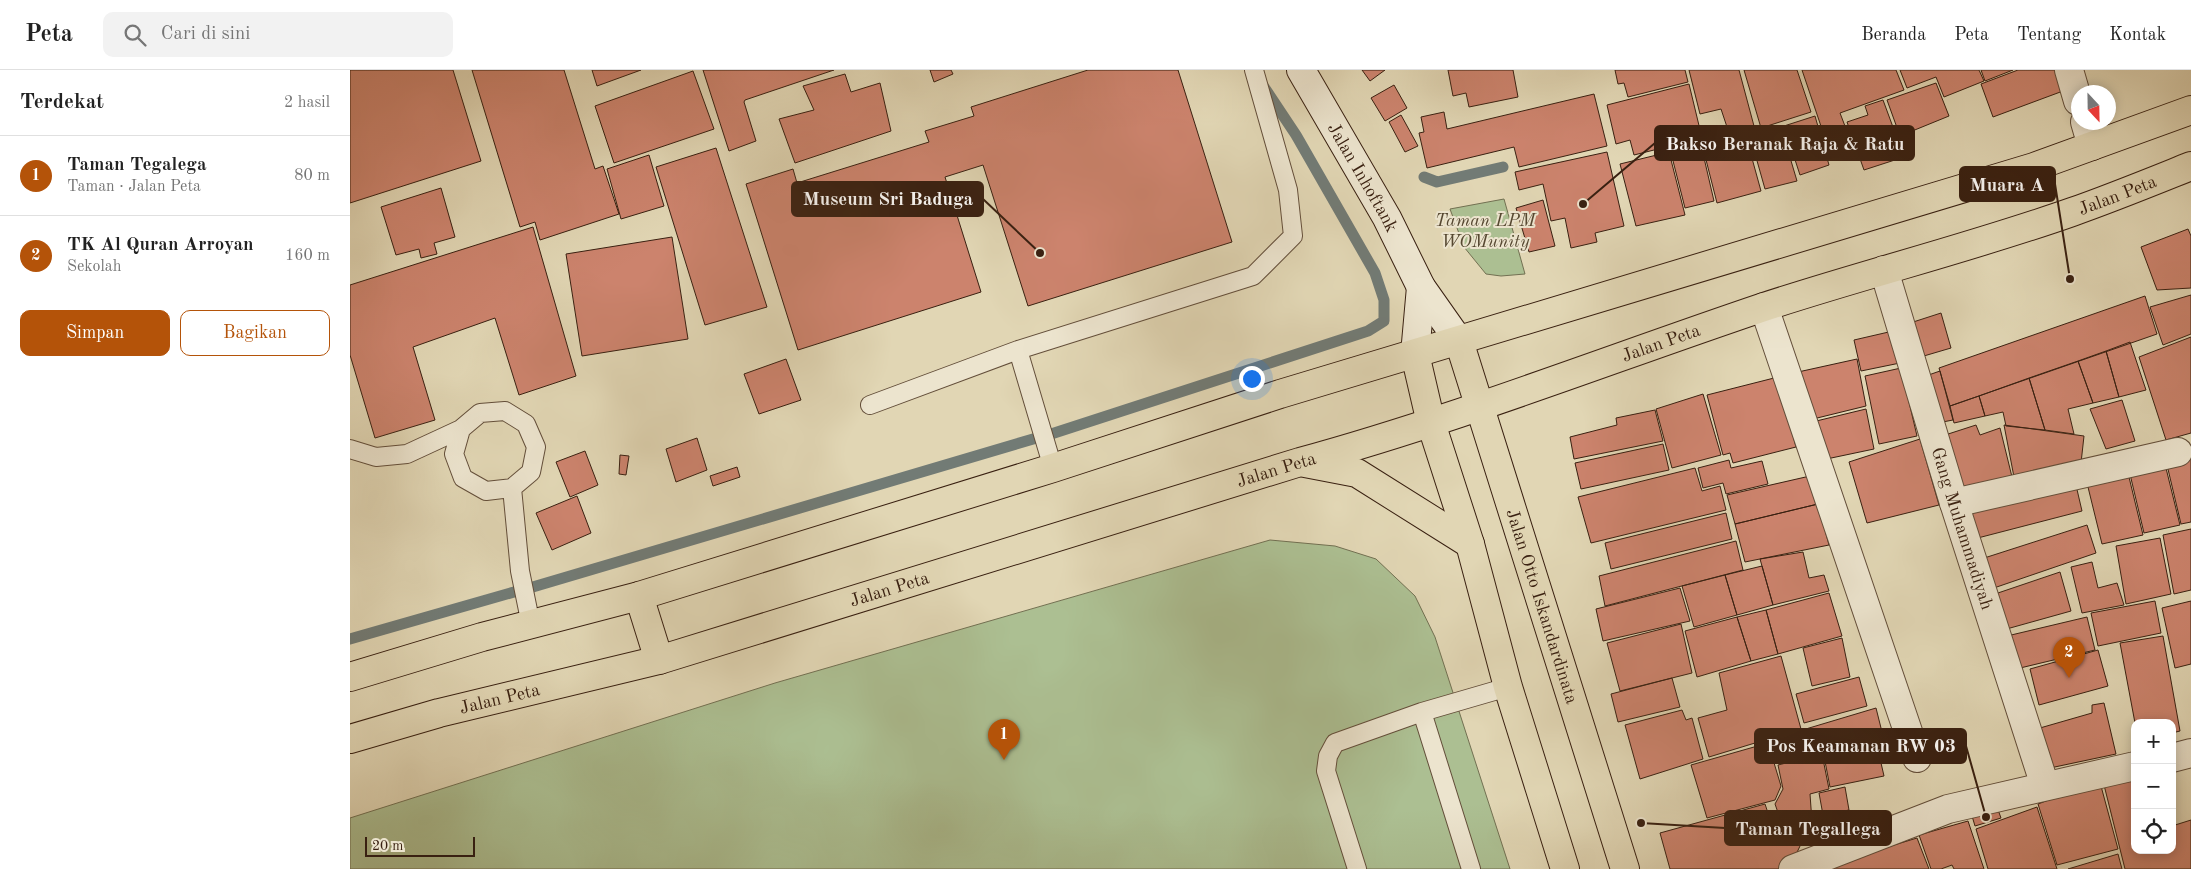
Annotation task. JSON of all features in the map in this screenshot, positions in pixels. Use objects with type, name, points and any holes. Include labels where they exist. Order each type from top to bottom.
[{"type":"main road","points":[[350,677],[482,637],[639,596],[1053,468],[1280,394],[2034,167],[2088,134],[2191,110]]},
{"type":"main road","name":"Jalan Peta","points":[[350,739],[439,713],[659,660],[1481,408],[1543,383],[1764,307],[2072,212],[2191,166]]},
{"type":"main road","name":"Jalan Otto Iskandardinata","points":[[1459,341],[1625,869]]},
{"type":"main road","points":[[1416,354],[1431,423],[1470,544],[1508,687],[1565,869]]},
{"type":"main road","points":[[1300,462],[1357,473],[1470,544]]},
{"type":"main road","points":[[639,596],[659,660]]},
{"type":"street","name":"Jalan Inhoftank","points":[[1301,70],[1387,218],[1421,287],[1459,341]]},
{"type":"street","points":[[2070,70],[2074,85]]},
{"type":"street","name":"Gang Muhammadiyah","points":[[1884,270],[1954,503],[2045,786]]},
{"type":"street","points":[[1416,354],[1421,287]]},
{"type":"street","points":[[1764,307],[1916,758]]},
{"type":"street","points":[[1954,503],[2178,452]]},
{"type":"street","points":[[2176,757],[2191,753]]},
{"type":"street","points":[[1793,869],[1948,809],[2131,767]]},
{"type":"lane","points":[[870,405],[1018,350],[1253,276],[1293,236],[1288,190],[1254,70]]},
{"type":"lane","points":[[1018,350],[1053,468]]},
{"type":"lane","points":[[350,449],[376,457],[407,454],[460,429],[480,413],[505,411],[526,424],[536,447],[531,472],[512,488],[486,491],[463,478],[454,454],[460,429]]},
{"type":"lane","points":[[512,488],[520,571],[531,625]]},
{"type":"lane","points":[[1357,869],[1326,772],[1328,756],[1335,743],[1422,712],[1508,687]]},
{"type":"lane","points":[[1422,712],[1470,869]]},
{"type":"green space","name":"Taman LPM WOMunity","points":[[1504,199],[1525,274],[1501,276],[1486,274],[1464,247],[1450,209]]},
{"type":"green space","points":[[1270,540],[1335,546],[1376,559],[1415,596],[1435,637],[1510,869],[350,869],[350,818],[775,683]]},
{"type":"building","points":[[350,70],[453,70],[481,161],[350,203]]},
{"type":"building","points":[[472,70],[564,70],[595,169],[603,166],[619,214],[540,240],[535,222],[520,227]]},
{"type":"building","points":[[592,70],[641,70],[597,86]]},
{"type":"building","points":[[703,70],[834,70],[745,100],[756,141],[729,151]]},
{"type":"building","points":[[930,70],[951,70],[953,74],[934,82]]},
{"type":"building","points":[[1088,70],[1178,70],[1232,242],[1028,306],[983,165],[945,177],[981,292],[798,350],[746,184],[793,169],[797,183],[929,142],[925,131],[974,116],[971,107]]},
{"type":"building","points":[[1362,70],[1385,70],[1370,81]]},
{"type":"building","points":[[1448,70],[1513,70],[1518,97],[1469,107],[1466,93],[1453,96]]},
{"type":"building","points":[[1615,70],[1685,70],[1688,82],[1628,97],[1624,83],[1618,84]]},
{"type":"building","points":[[1689,70],[1739,70],[1754,126],[1729,133],[1721,109],[1700,114]]},
{"type":"building","points":[[1744,70],[1797,70],[1811,112],[1761,128]]},
{"type":"building","points":[[1802,70],[1896,70],[1904,90],[1840,113],[1848,134],[1826,141]]},
{"type":"building","points":[[1900,70],[1979,70],[1984,81],[1944,97],[1936,77],[1907,88]]},
{"type":"building","points":[[1981,70],[2013,70],[1985,81]]},
{"type":"building","points":[[2018,70],[2057,70],[2063,91],[1993,117],[1981,84]]},
{"type":"building","points":[[693,71],[714,129],[614,163],[595,106]]},
{"type":"building","points":[[845,74],[851,92],[880,83],[891,131],[795,163],[779,119],[814,110],[803,86]]},
{"type":"building","points":[[1936,83],[1949,116],[1900,136],[1887,100]]},
{"type":"building","points":[[1689,84],[1702,138],[1634,155],[1630,140],[1616,144],[1607,105]]},
{"type":"building","points":[[1394,85],[1407,108],[1385,121],[1371,98]]},
{"type":"building","points":[[1594,94],[1607,146],[1519,167],[1514,147],[1427,168],[1419,133],[1424,132],[1421,117],[1444,112],[1447,129]]},
{"type":"building","points":[[1883,100],[1904,157],[1864,170],[1847,122],[1868,115],[1865,106]]},
{"type":"building","points":[[1401,115],[1418,146],[1405,152],[1389,122]]},
{"type":"building","points":[[1815,116],[1829,165],[1800,175],[1784,126]]},
{"type":"building","points":[[1781,127],[1797,181],[1765,189],[1750,136]]},
{"type":"building","points":[[1745,133],[1761,191],[1717,203],[1702,144]]},
{"type":"building","points":[[1701,145],[1714,201],[1685,208],[1671,153]]},
{"type":"building","points":[[716,148],[767,307],[705,325],[656,167]]},
{"type":"building","points":[[1607,152],[1624,226],[1595,233],[1597,242],[1571,248],[1565,218],[1551,221],[1543,184],[1519,190],[1515,172]]},
{"type":"building","points":[[1669,152],[1685,215],[1636,226],[1620,164]]},
{"type":"building","points":[[649,155],[664,206],[621,219],[607,169]]},
{"type":"building","points":[[441,188],[455,237],[434,243],[437,254],[421,258],[419,249],[396,255],[381,207]]},
{"type":"building","points":[[1543,200],[1555,246],[1529,252],[1516,208]]},
{"type":"building","points":[[533,227],[576,376],[519,395],[495,318],[413,347],[435,420],[375,438],[350,355],[350,285]]},
{"type":"building","points":[[2188,229],[2191,236],[2191,288],[2157,290],[2141,247]]},
{"type":"building","points":[[672,237],[688,339],[582,356],[566,254]]},
{"type":"building","points":[[2191,295],[2191,334],[2163,345],[2150,307]]},
{"type":"building","points":[[2145,296],[2157,334],[1950,406],[1939,368]]},
{"type":"building","points":[[1941,313],[1951,348],[1917,358],[1907,324]]},
{"type":"building","points":[[1893,331],[1900,363],[1861,371],[1854,340]]},
{"type":"building","points":[[2191,337],[2191,433],[2166,440],[2139,357]]},
{"type":"building","points":[[2130,342],[2146,390],[2119,397],[2106,351]]},
{"type":"building","points":[[2106,351],[2119,397],[2093,403],[2078,361]]},
{"type":"building","points":[[786,359],[801,400],[759,414],[744,374]]},
{"type":"building","points":[[1857,359],[1866,406],[1809,420],[1798,372]]},
{"type":"building","points":[[2078,361],[2093,403],[2068,409],[2074,434],[2045,430],[2029,378]]},
{"type":"building","points":[[1901,368],[1917,436],[1879,444],[1865,376]]},
{"type":"building","points":[[1940,371],[1953,420],[1932,424],[1920,378]]},
{"type":"building","points":[[1778,377],[1796,447],[1733,463],[1730,453],[1723,455],[1707,395]]},
{"type":"building","points":[[2029,378],[2045,430],[2006,426],[2003,412],[1985,416],[1979,396]]},
{"type":"building","points":[[1703,394],[1721,455],[1672,468],[1656,409]]},
{"type":"building","points":[[1979,396],[1985,416],[1954,423],[1950,406]]},
{"type":"building","points":[[2122,400],[2135,441],[2106,449],[2090,409]]},
{"type":"building","points":[[1866,409],[1874,449],[1817,461],[1808,423]]},
{"type":"building","points":[[1655,410],[1663,441],[1574,459],[1570,437],[1617,425],[1616,418]]},
{"type":"building","points":[[1976,425],[1980,435],[2000,428],[2013,481],[1960,494],[1942,436]]},
{"type":"building","points":[[2004,425],[2084,436],[2081,463],[2014,477]]},
{"type":"building","points":[[697,438],[707,470],[676,482],[666,449]]},
{"type":"building","points":[[1920,439],[1939,505],[1867,523],[1849,462]]},
{"type":"building","points":[[1663,444],[1669,470],[1581,489],[1575,463]]},
{"type":"building","points":[[585,451],[598,485],[570,497],[556,462]]},
{"type":"building","points":[[620,455],[629,456],[626,475],[619,474]]},
{"type":"building","points":[[2191,458],[2191,522],[2181,524],[2167,465]]},
{"type":"building","points":[[1729,460],[1731,468],[1762,461],[1768,484],[1726,494],[1723,483],[1703,488],[1698,468]]},
{"type":"building","points":[[2164,460],[2180,525],[2144,533],[2129,470]]},
{"type":"building","points":[[737,467],[740,477],[713,486],[710,476]]},
{"type":"building","points":[[1695,468],[1702,491],[1720,486],[1726,510],[1591,543],[1578,497]]},
{"type":"building","points":[[2128,473],[2143,535],[2102,544],[2087,483]]},
{"type":"building","points":[[1810,476],[1818,504],[1735,524],[1727,495]]},
{"type":"building","points":[[2075,481],[2082,511],[1970,540],[1962,509]]},
{"type":"building","points":[[577,496],[591,533],[552,550],[536,513]]},
{"type":"building","points":[[1818,504],[1829,545],[1745,562],[1735,524]]},
{"type":"building","points":[[1726,513],[1732,539],[1611,569],[1605,543]]},
{"type":"building","points":[[2087,525],[2096,553],[1988,590],[1978,560]]},
{"type":"building","points":[[2191,529],[2191,590],[2174,594],[2163,535]]},
{"type":"building","points":[[2160,538],[2171,594],[2126,604],[2116,546]]},
{"type":"building","points":[[1736,541],[1743,570],[1605,606],[1599,576]]},
{"type":"building","points":[[1803,552],[1809,578],[1824,575],[1829,591],[1773,605],[1760,559]]},
{"type":"building","points":[[2092,562],[2098,588],[2117,583],[2124,605],[2082,613],[2071,567]]},
{"type":"building","points":[[1762,566],[1773,605],[1737,615],[1725,575]]},
{"type":"building","points":[[2060,572],[2071,611],[2003,630],[1992,595]]},
{"type":"building","points":[[1725,575],[1737,615],[1694,627],[1682,586]]},
{"type":"building","points":[[1680,588],[1690,621],[1603,641],[1596,609]]},
{"type":"building","points":[[1829,593],[1842,636],[1778,654],[1766,610]]},
{"type":"building","points":[[2155,601],[2161,633],[2098,646],[2091,613]]},
{"type":"building","points":[[2191,601],[2191,664],[2175,668],[2162,608]]},
{"type":"building","points":[[1766,610],[1778,654],[1751,661],[1737,617]]},
{"type":"building","points":[[1737,617],[1751,661],[1697,677],[1685,631]]},
{"type":"building","points":[[2087,617],[2095,650],[2016,669],[2007,636]]},
{"type":"building","points":[[1681,624],[1692,673],[1620,691],[1607,643]]},
{"type":"building","points":[[2163,636],[2180,731],[2176,732],[2176,719],[2134,719],[2120,643]]},
{"type":"building","points":[[1842,638],[1850,677],[1812,686],[1803,648]]},
{"type":"building","points":[[2098,650],[2108,686],[2039,705],[2030,669]]},
{"type":"building","points":[[1781,656],[1801,729],[1709,757],[1698,718],[1727,710],[1719,673]]},
{"type":"building","points":[[1859,677],[1867,706],[1804,723],[1796,694]]},
{"type":"building","points":[[1672,678],[1680,707],[1618,722],[1611,694]]},
{"type":"building","points":[[2104,703],[2116,754],[2050,768],[2033,730],[2092,713],[2092,705]]},
{"type":"building","points":[[1876,708],[1883,736],[1785,761],[1779,737]]},
{"type":"building","points":[[1682,710],[1686,720],[1692,718],[1703,759],[1640,779],[1625,725]]},
{"type":"building","points":[[1876,741],[1884,776],[1830,787],[1823,751]]},
{"type":"building","points":[[1768,743],[1781,786],[1775,800],[1707,818],[1691,765]]},
{"type":"building","points":[[1822,754],[1829,789],[1810,794],[1812,822],[1782,824],[1775,804],[1783,789],[1778,765]]},
{"type":"building","points":[[2129,770],[2131,778],[2131,854],[2176,854],[2176,825],[2191,820],[2191,869],[2125,869],[2102,777]]},
{"type":"building","points":[[2098,775],[2118,849],[2057,865],[2038,804],[2059,796]]},
{"type":"building","points":[[1845,787],[1849,810],[1823,815],[1819,793]]},
{"type":"building","points":[[1765,804],[1771,822],[1780,819],[1782,825],[1811,823],[1790,867],[1780,869],[1670,869],[1660,833]]},
{"type":"building","points":[[1997,807],[2001,818],[1975,826],[1972,816]]},
{"type":"building","points":[[2037,807],[2057,869],[1988,869],[1976,829]]},
{"type":"building","points":[[1968,821],[1984,869],[1954,869],[1952,865],[1941,869],[1931,869],[1919,835]]},
{"type":"building","points":[[1917,838],[1929,869],[1826,869],[1825,866]]},
{"type":"building","points":[[2118,854],[2122,869],[2068,869]]},
{"type":"waterway","points":[[1045,436],[1368,331],[1384,321],[1384,300],[1375,273],[1296,135],[1264,87]]},
{"type":"waterway","points":[[1424,177],[1437,182],[1503,167]]},
{"type":"waterway","points":[[526,589],[1040,437]]},
{"type":"waterway","points":[[350,639],[521,590]]},
{"type":"place","name":"Bakso Beranak Raja & Ratu","points":[[1583,204]]},
{"type":"place","name":"Museum Sri Baduga","points":[[1040,253]]},
{"type":"place","name":"Muara A","points":[[2070,279]]},
{"type":"place","name":"TK Al Quran Arroyan","points":[[2069,678]]},
{"type":"place","name":"Taman Tegalega","points":[[1004,760]]},
{"type":"place","name":"Pos Keamanan RW 03","points":[[1986,817]]},
{"type":"place","name":"Taman Tegallega","points":[[1641,823]]}]
